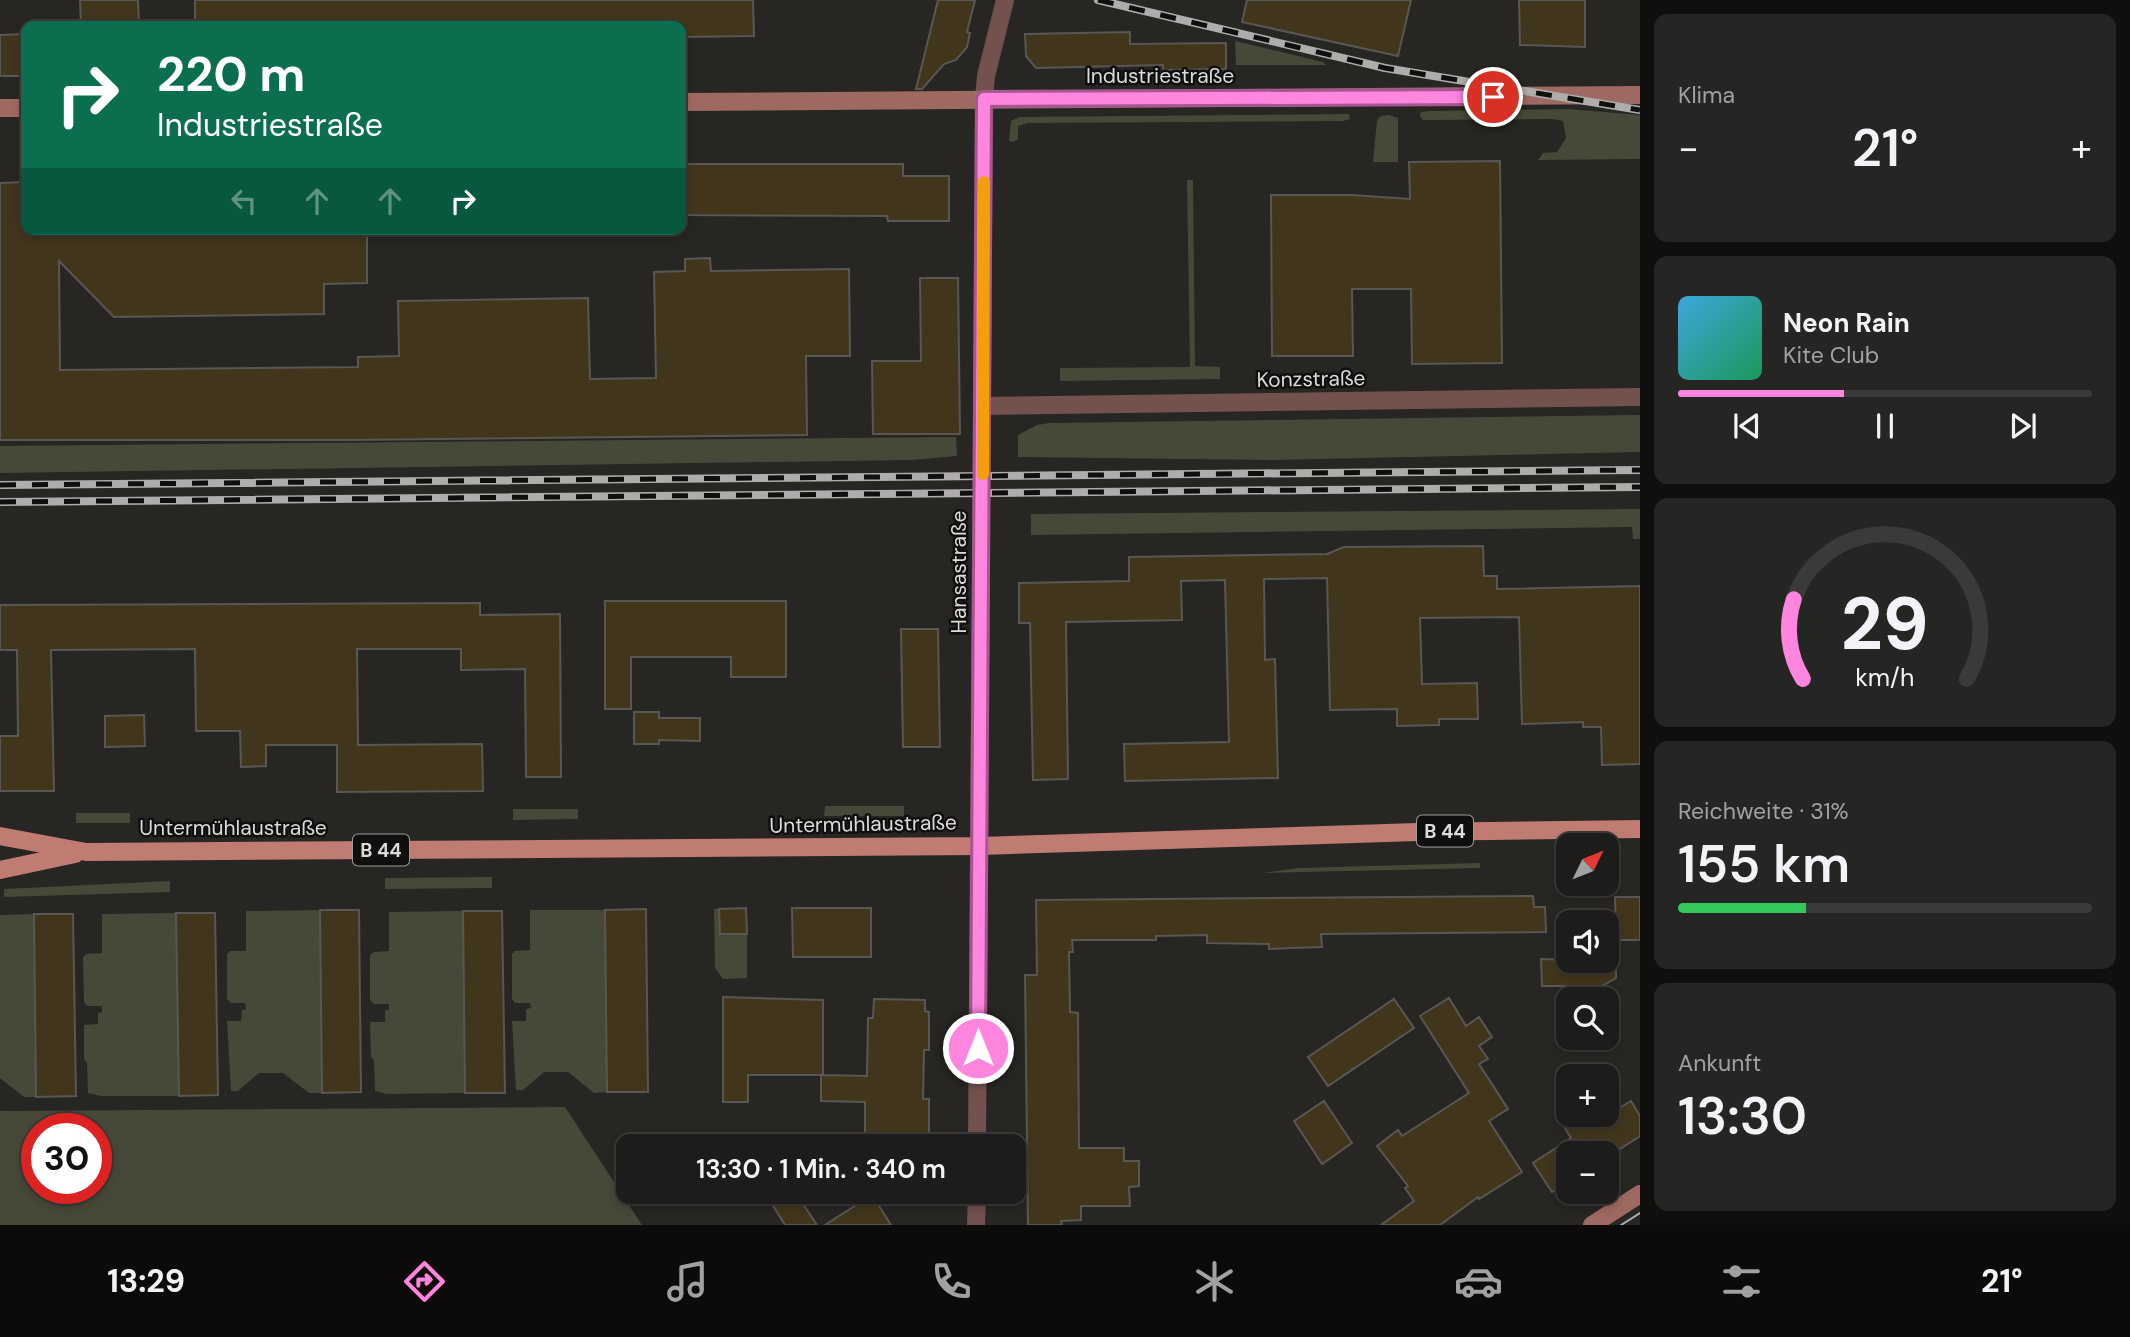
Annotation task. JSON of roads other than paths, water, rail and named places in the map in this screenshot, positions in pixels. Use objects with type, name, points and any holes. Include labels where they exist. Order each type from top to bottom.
[{"type":"main road","name":"Untermühlaustraße","points":[[0,836],[86,852],[980,846],[1417,831],[1640,829]]},
{"type":"main road","name":"Untermühlaustraße","points":[[0,870],[86,852]]},
{"type":"street","name":"Hansastraße","points":[[977,1134],[984,99],[986,76],[1005,0]]},
{"type":"street","name":"Industriestraße","points":[[686,102],[1640,95]]},
{"type":"street","points":[[0,108],[21,108]]},
{"type":"street","name":"Konzstraße","points":[[983,406],[1640,397]]},
{"type":"street","points":[[1592,1225],[1640,1194]]},
{"type":"street","points":[[976,1225],[977,1204]]},
{"type":"tram line","points":[[1621,1225],[1640,1213]]},
{"type":"railway","points":[[1098,0],[1385,68],[1640,110]]},
{"type":"railway","points":[[0,485],[1640,470]]},
{"type":"railway","points":[[0,502],[1640,487]]}]
